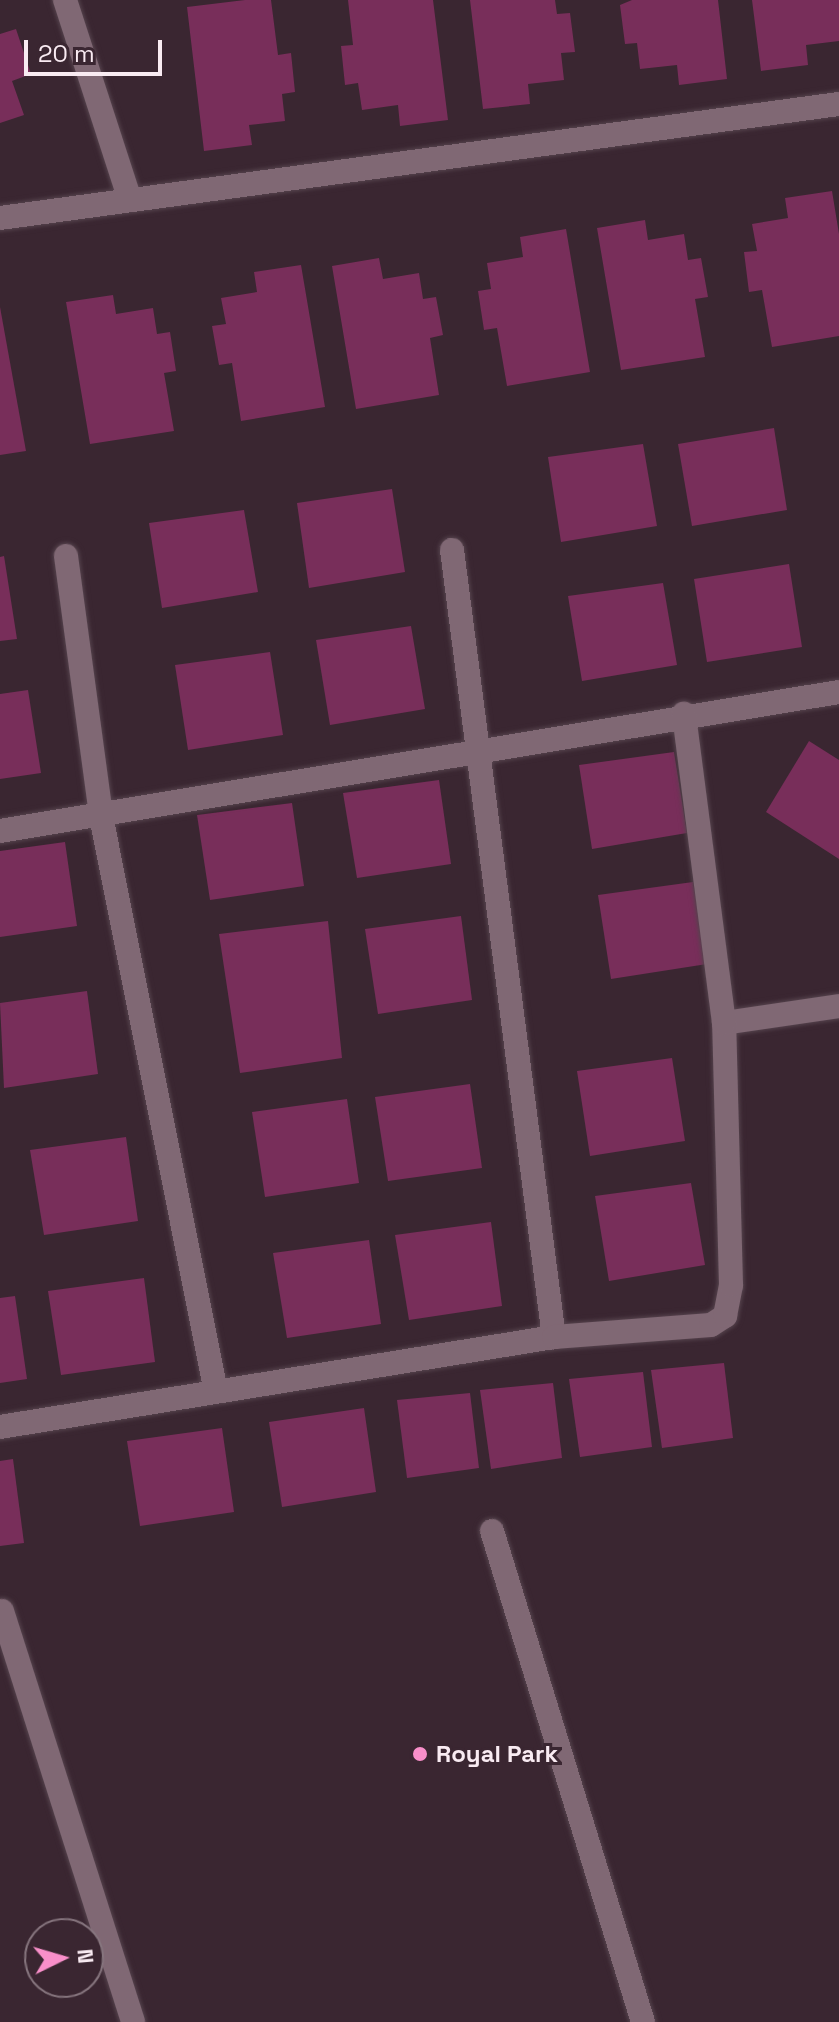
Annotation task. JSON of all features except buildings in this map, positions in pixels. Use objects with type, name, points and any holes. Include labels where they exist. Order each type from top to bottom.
[{"type":"street","points":[[65,0],[129,197]]},
{"type":"street","points":[[0,218],[129,197],[839,104]]},
{"type":"street","points":[[452,550],[554,1337]]},
{"type":"street","points":[[66,556],[101,816],[216,1392]]},
{"type":"street","points":[[0,831],[684,714],[839,692]]},
{"type":"street","points":[[0,1427],[554,1337],[711,1325],[725,1316],[731,1285],[724,1023],[684,714]]},
{"type":"street","points":[[724,1023],[839,1006]]},
{"type":"street","points":[[492,1531],[643,2022]]},
{"type":"street","points":[[2,1611],[133,2022]]},
{"type":"place","name":"Royal Park","points":[[420,1754]]}]
